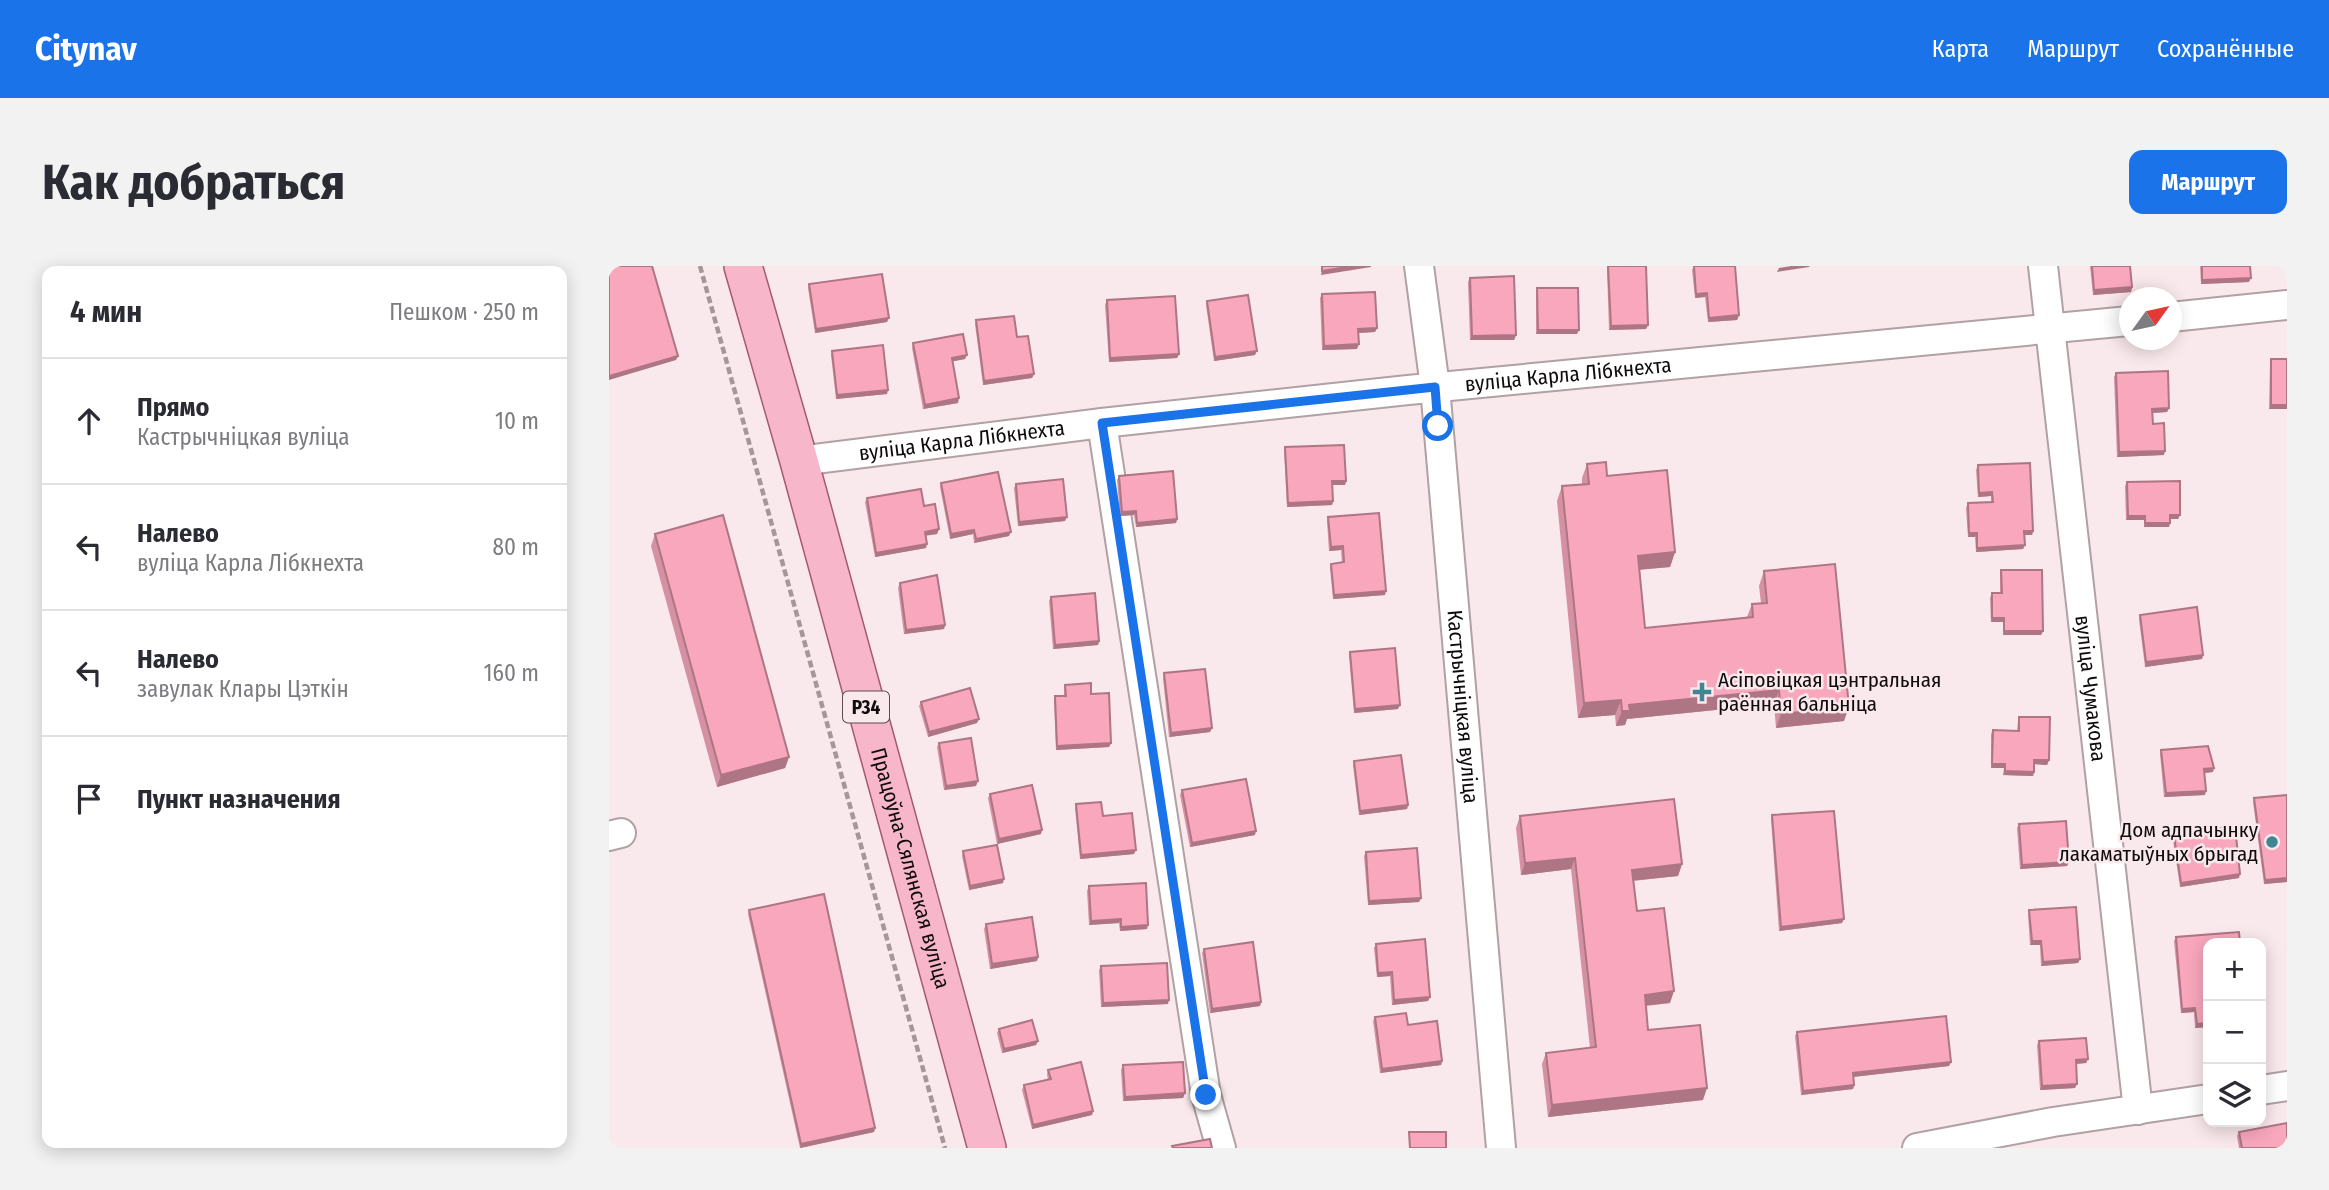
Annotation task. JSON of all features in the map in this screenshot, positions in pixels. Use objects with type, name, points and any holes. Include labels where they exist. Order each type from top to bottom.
[{"type":"main road","name":"Працоўна-Сялянская вуліца","points":[[743,266],[987,1148]]},
{"type":"street","name":"Кастрычніцкая вуліца","points":[[1419,266],[1435,387],[1501,1148]]},
{"type":"street","name":"вуліца Чумакова","points":[[2043,266],[2138,1110]]},
{"type":"street","points":[[2182,316],[2287,305]]},
{"type":"street","name":"вуліца Карла Лібкнехта","points":[[799,461],[1102,423],[1435,387],[2119,322]]},
{"type":"street","points":[[1102,423],[1206,1095],[1221,1148]]},
{"type":"street","points":[[2266,1089],[2287,1086]]},
{"type":"street","points":[[1917,1148],[2053,1122],[2203,1100]]},
{"type":"street","points":[[2043,1148],[2053,1122]]},
{"type":"path","points":[[700,266],[944,1148]]},
{"type":"building","points":[[609,266],[652,266],[678,356],[609,376]]},
{"type":"building","points":[[1322,266],[1353,266],[1322,271]]},
{"type":"building","points":[[1608,266],[1646,266],[1648,325],[1611,326]]},
{"type":"building","points":[[1694,266],[1735,266],[1739,315],[1709,318],[1707,293],[1696,294]]},
{"type":"building","points":[[2092,266],[2130,266],[2132,287],[2094,290]]},
{"type":"building","points":[[2202,266],[2250,266],[2251,278],[2202,280]]},
{"type":"building","points":[[882,274],[889,318],[816,329],[809,284]]},
{"type":"building","points":[[1514,276],[1516,335],[1472,336],[1470,278]]},
{"type":"building","points":[[1537,288],[1578,288],[1579,330],[1538,330]]},
{"type":"building","points":[[1375,292],[1377,328],[1358,329],[1359,344],[1324,346],[1322,294]]},
{"type":"building","points":[[1248,295],[1257,351],[1215,357],[1207,301]]},
{"type":"building","points":[[1175,296],[1179,354],[1110,358],[1107,300]]},
{"type":"building","points":[[1014,316],[1017,337],[1028,336],[1034,374],[984,381],[976,320]]},
{"type":"building","points":[[963,334],[967,355],[952,358],[959,398],[925,405],[913,343]]},
{"type":"building","points":[[883,345],[888,390],[837,395],[832,351]]},
{"type":"building","points":[[2271,359],[2287,359],[2287,405],[2271,405]]},
{"type":"building","points":[[2168,371],[2169,408],[2152,409],[2153,424],[2164,423],[2165,451],[2119,452],[2116,373]]},
{"type":"building","points":[[1344,445],[1346,481],[1332,481],[1333,501],[1288,503],[1285,447]]},
{"type":"building","points":[[1606,462],[1607,476],[1667,470],[1675,552],[1638,556],[1645,628],[1753,617],[1752,604],[1767,603],[1764,571],[1835,564],[1849,707],[1781,714],[1779,690],[1629,705],[1630,711],[1622,711],[1621,700],[1584,703],[1562,486],[1589,484],[1587,464]]},
{"type":"building","points":[[2030,463],[2033,531],[2024,531],[2025,545],[1977,548],[1977,533],[1969,533],[1968,503],[1993,502],[1992,492],[1979,493],[1978,465]]},
{"type":"building","points":[[1173,471],[1177,519],[1137,523],[1136,511],[1122,512],[1119,476]]},
{"type":"building","points":[[998,472],[1011,532],[976,539],[974,530],[951,534],[941,483]]},
{"type":"building","points":[[1063,479],[1067,517],[1019,522],[1016,484]]},
{"type":"building","points":[[2180,481],[2180,515],[2170,515],[2170,523],[2145,523],[2145,516],[2128,516],[2127,482]]},
{"type":"building","points":[[921,489],[924,506],[935,504],[939,529],[925,532],[927,544],[876,553],[867,498]]},
{"type":"building","points":[[1379,513],[1386,591],[1334,595],[1331,564],[1344,562],[1343,546],[1331,547],[1328,517]]},
{"type":"building","points":[[723,515],[789,757],[721,775],[655,534]]},
{"type":"building","points":[[2001,570],[2042,570],[2043,631],[2004,631],[2004,618],[1992,618],[1992,593],[2002,593]]},
{"type":"building","points":[[937,575],[945,625],[906,630],[900,583]]},
{"type":"building","points":[[1095,593],[1099,641],[1055,645],[1051,597]]},
{"type":"building","points":[[2197,607],[2203,655],[2146,662],[2140,615]]},
{"type":"building","points":[[1395,648],[1400,705],[1355,709],[1350,652]]},
{"type":"building","points":[[1205,669],[1212,728],[1171,733],[1164,673]]},
{"type":"building","points":[[1091,683],[1091,694],[1109,693],[1111,743],[1057,746],[1055,696],[1066,696],[1065,685]]},
{"type":"building","points":[[970,688],[979,719],[929,732],[921,702]]},
{"type":"building","points":[[2019,717],[2050,717],[2049,760],[2034,760],[2034,772],[2005,771],[2005,764],[1992,764],[1993,730],[2019,731]]},
{"type":"building","points":[[971,738],[978,781],[946,786],[939,743]]},
{"type":"building","points":[[2208,746],[2214,768],[2204,769],[2206,791],[2166,793],[2161,750]]},
{"type":"building","points":[[1401,755],[1408,805],[1360,811],[1354,761]]},
{"type":"building","points":[[1246,779],[1256,831],[1192,843],[1182,790]]},
{"type":"building","points":[[1032,785],[1042,830],[999,839],[990,794]]},
{"type":"building","name":"Дом адпачынку лакаматыўных брыгад","points":[[2287,795],[2287,878],[2265,880],[2254,798]]},
{"type":"building","points":[[1674,799],[1682,864],[1632,870],[1637,911],[1664,908],[1674,991],[1645,995],[1648,1030],[1700,1025],[1707,1088],[1552,1105],[1546,1053],[1596,1047],[1575,858],[1525,863],[1520,816]]},
{"type":"building","points":[[1101,802],[1103,816],[1132,813],[1136,850],[1081,855],[1076,804]]},
{"type":"building","points":[[1834,811],[1844,919],[1781,927],[1772,815]]},
{"type":"building","points":[[2066,821],[2069,862],[2022,865],[2019,824]]},
{"type":"building","points":[[2235,826],[2240,874],[2181,883],[2174,836]]},
{"type":"building","points":[[997,845],[1004,879],[970,886],[963,851]]},
{"type":"building","points":[[1417,848],[1421,898],[1369,901],[1366,852]]},
{"type":"building","points":[[1146,883],[1148,925],[1121,927],[1121,919],[1091,921],[1089,886]]},
{"type":"building","points":[[824,894],[875,1128],[801,1144],[749,910]]},
{"type":"building","points":[[2076,907],[2080,959],[2043,962],[2041,941],[2032,941],[2029,910]]},
{"type":"building","points":[[1032,917],[1038,957],[992,964],[986,924]]},
{"type":"building","points":[[2239,932],[2240,938],[2203,938],[2203,1023],[2197,1024],[2195,1008],[2182,1009],[2176,937]]},
{"type":"building","points":[[1425,939],[1430,997],[1394,1000],[1392,972],[1378,973],[1376,944]]},
{"type":"building","points":[[1253,942],[1261,1002],[1212,1009],[1204,949]]},
{"type":"building","points":[[1167,963],[1169,1000],[1103,1003],[1101,966]]},
{"type":"building","points":[[1406,1013],[1408,1025],[1437,1021],[1442,1061],[1382,1069],[1375,1017]]},
{"type":"building","points":[[1946,1016],[1951,1062],[1853,1073],[1854,1085],[1803,1091],[1797,1032]]},
{"type":"building","points":[[1032,1020],[1038,1041],[1004,1049],[999,1029]]},
{"type":"building","points":[[2086,1038],[2088,1059],[2076,1060],[2077,1084],[2042,1086],[2039,1041]]},
{"type":"building","points":[[1081,1062],[1093,1111],[1033,1125],[1024,1085],[1051,1079],[1048,1070]]},
{"type":"building","points":[[1183,1062],[1185,1093],[1125,1097],[1123,1065]]},
{"type":"building","points":[[2287,1123],[2287,1148],[2242,1148],[2239,1132]]},
{"type":"building","points":[[1409,1132],[1446,1132],[1446,1148],[1410,1148]]},
{"type":"building","points":[[1210,1139],[1212,1148],[1172,1146]]},
{"type":"place","name":"Асіповіцкая цэнтральная раённая бальніца","points":[[1702,692]]},
{"type":"place","name":"Дом адпачынку лакаматыўных брыгад","points":[[2272,842]]},
{"type":"route","points":[[1206,1095],[1102,423],[1435,387],[1438,426]]}]
